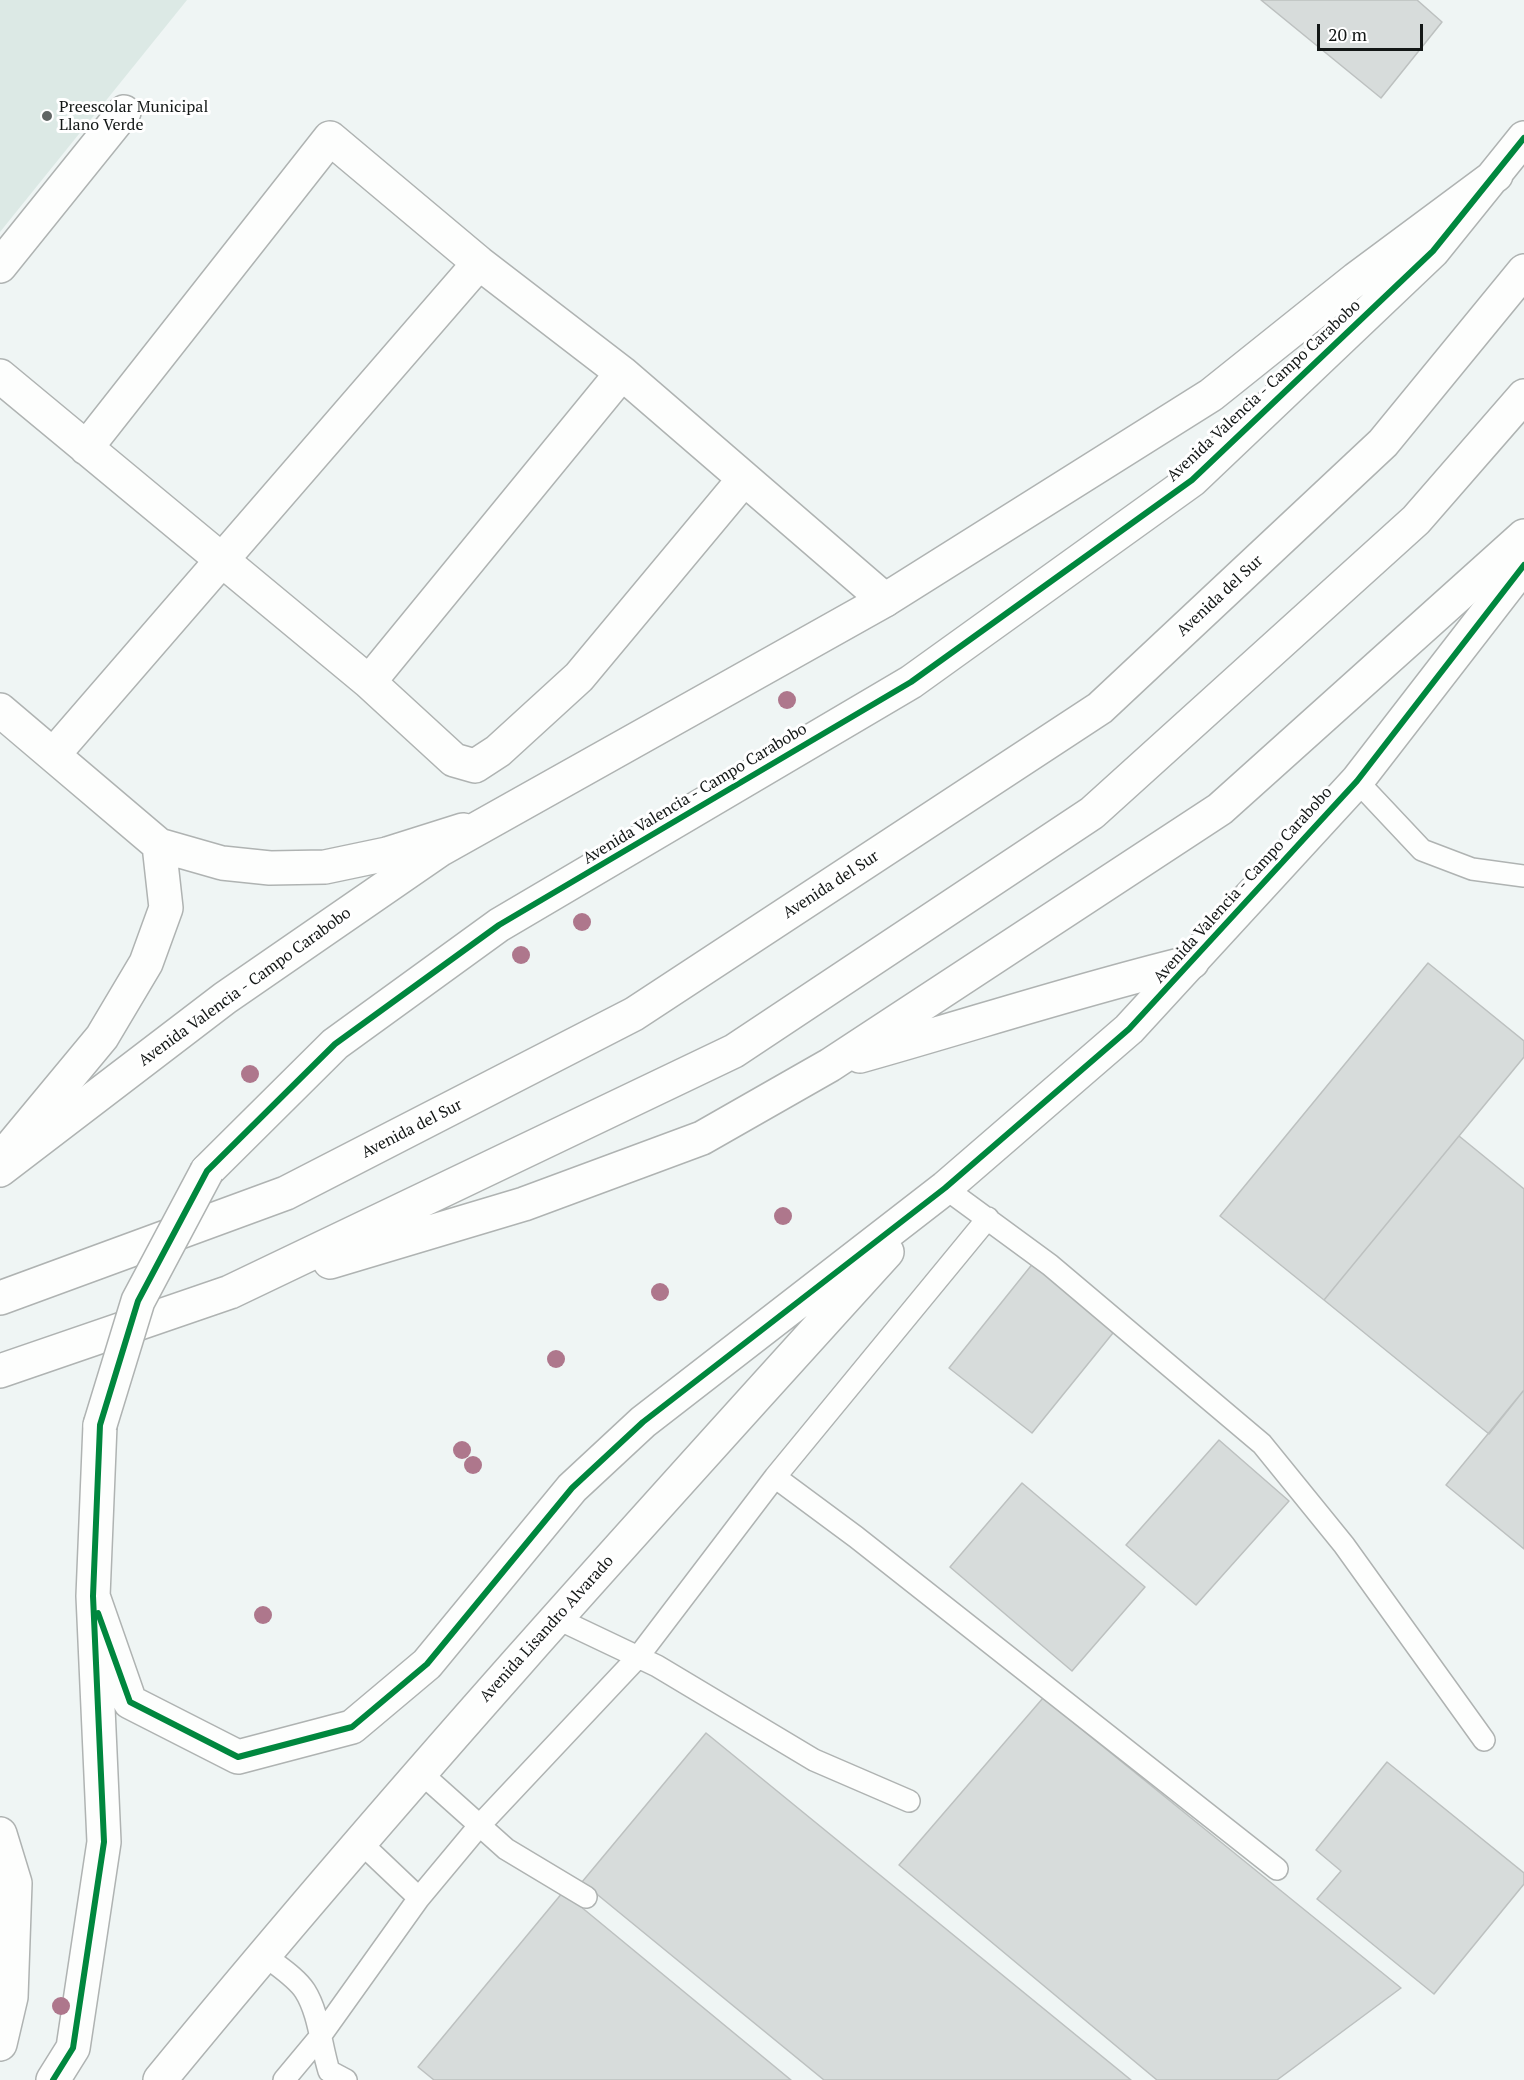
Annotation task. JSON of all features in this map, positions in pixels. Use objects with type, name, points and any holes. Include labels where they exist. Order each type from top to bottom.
[{"type":"main road","points":[[0,266],[124,112]]},
{"type":"main road","points":[[86,448],[330,138],[479,263],[622,373],[885,600]]},
{"type":"main road","name":"Avenida Valencia - Campo Carabobo","points":[[53,2080],[73,2048],[104,1842],[93,1596],[99,1425],[138,1301],[207,1171],[335,1044],[500,925],[911,682],[1192,480],[1433,250],[1524,138]]},
{"type":"main road","name":"Avenida Valencia - Campo Carabobo","points":[[0,1170],[225,998],[441,849],[885,600],[1211,395],[1356,279],[1496,174]]},
{"type":"main road","points":[[53,755],[479,263]]},
{"type":"main road","name":"Avenida del Sur","points":[[0,1298],[286,1193],[634,1014],[1100,708],[1383,443],[1524,271]]},
{"type":"main road","points":[[369,682],[622,373]]},
{"type":"main road","points":[[0,376],[220,561],[369,682],[454,760],[475,766],[498,751],[579,676],[744,479]]},
{"type":"main road","points":[[230,1292],[734,1051],[1092,813],[1416,520],[1524,396]]},
{"type":"main road","points":[[0,1371],[230,1292],[524,1204],[691,1142],[830,1065],[1220,809],[1524,536]]},
{"type":"main road","name":"Avenida Valencia - Campo Carabobo","points":[[945,1188],[1129,1029],[1192,962],[1357,781],[1524,566]]},
{"type":"main road","points":[[0,710],[159,845],[222,863],[270,868],[325,867],[387,854],[489,822]]},
{"type":"main road","points":[[0,1160],[102,1037],[146,963],[166,908],[159,845]]},
{"type":"main road","points":[[830,1065],[1026,1008],[1098,984],[1192,962]]},
{"type":"main road","points":[[93,1596],[130,1702],[238,1757],[352,1727],[427,1664],[572,1488],[643,1422],[945,1188]]},
{"type":"main road","name":"Avenida Lisandro Alvarado","points":[[160,2080],[263,1954],[556,1618],[945,1188]]},
{"type":"main road","points":[[0,1834],[15,1883],[11,1997],[0,2043]]},
{"type":"lane","points":[[1357,781],[1422,850],[1472,869],[1524,876]]},
{"type":"lane","points":[[945,1188],[1050,1265],[1262,1444],[1344,1545],[1484,1740]]},
{"type":"lane","points":[[284,2080],[319,2037],[419,1898],[479,1826],[638,1657],[775,1477],[988,1218]]},
{"type":"lane","points":[[775,1477],[856,1537],[1277,1869]]},
{"type":"lane","points":[[556,1618],[638,1657],[814,1760],[909,1801]]},
{"type":"lane","points":[[420,1773],[506,1849],[586,1898]]},
{"type":"lane","points":[[360,1842],[419,1898]]},
{"type":"lane","points":[[263,1954],[304,1989],[314,2010],[329,2071],[346,2080]]},
{"type":"shaded area","name":"Preescolar Municipal Llano Verde","points":[[0,0],[187,0],[0,232]]},
{"type":"building","points":[[1261,0],[1417,0],[1442,22],[1381,98]]},
{"type":"building","points":[[1428,963],[1524,1041],[1524,1057],[1324,1300],[1220,1216]]},
{"type":"building","points":[[1459,1136],[1524,1189],[1524,1390],[1489,1434],[1324,1300]]},
{"type":"building","points":[[1034,1262],[1117,1328],[1032,1433],[949,1368]]},
{"type":"building","points":[[1524,1390],[1524,1549],[1446,1485]]},
{"type":"building","points":[[1219,1440],[1289,1501],[1196,1605],[1126,1545]]},
{"type":"building","points":[[1022,1483],[1145,1587],[1072,1671],[950,1567]]},
{"type":"building","points":[[1043,1698],[1401,1988],[1277,2080],[1157,2080],[899,1865]]},
{"type":"building","points":[[706,1733],[1131,2080],[824,2080],[582,1882]]},
{"type":"building","points":[[1387,1762],[1524,1873],[1524,1884],[1434,1994],[1317,1899],[1341,1871],[1316,1850]]},
{"type":"building","points":[[563,1892],[791,2080],[434,2080],[418,2067]]},
{"type":"cycle path","points":[[53,2080],[73,2048],[104,1842],[93,1596],[100,1425],[138,1301],[207,1171],[335,1044],[499,925],[911,682],[1192,480],[1433,251],[1524,138]]},
{"type":"cycle path","points":[[98,1613],[130,1702],[238,1757],[352,1727],[427,1664],[572,1488],[643,1422],[945,1188],[1129,1029],[1357,781],[1524,565]]},
{"type":"place","name":"Preescolar Municipal Llano Verde","points":[[47,116]]}]
